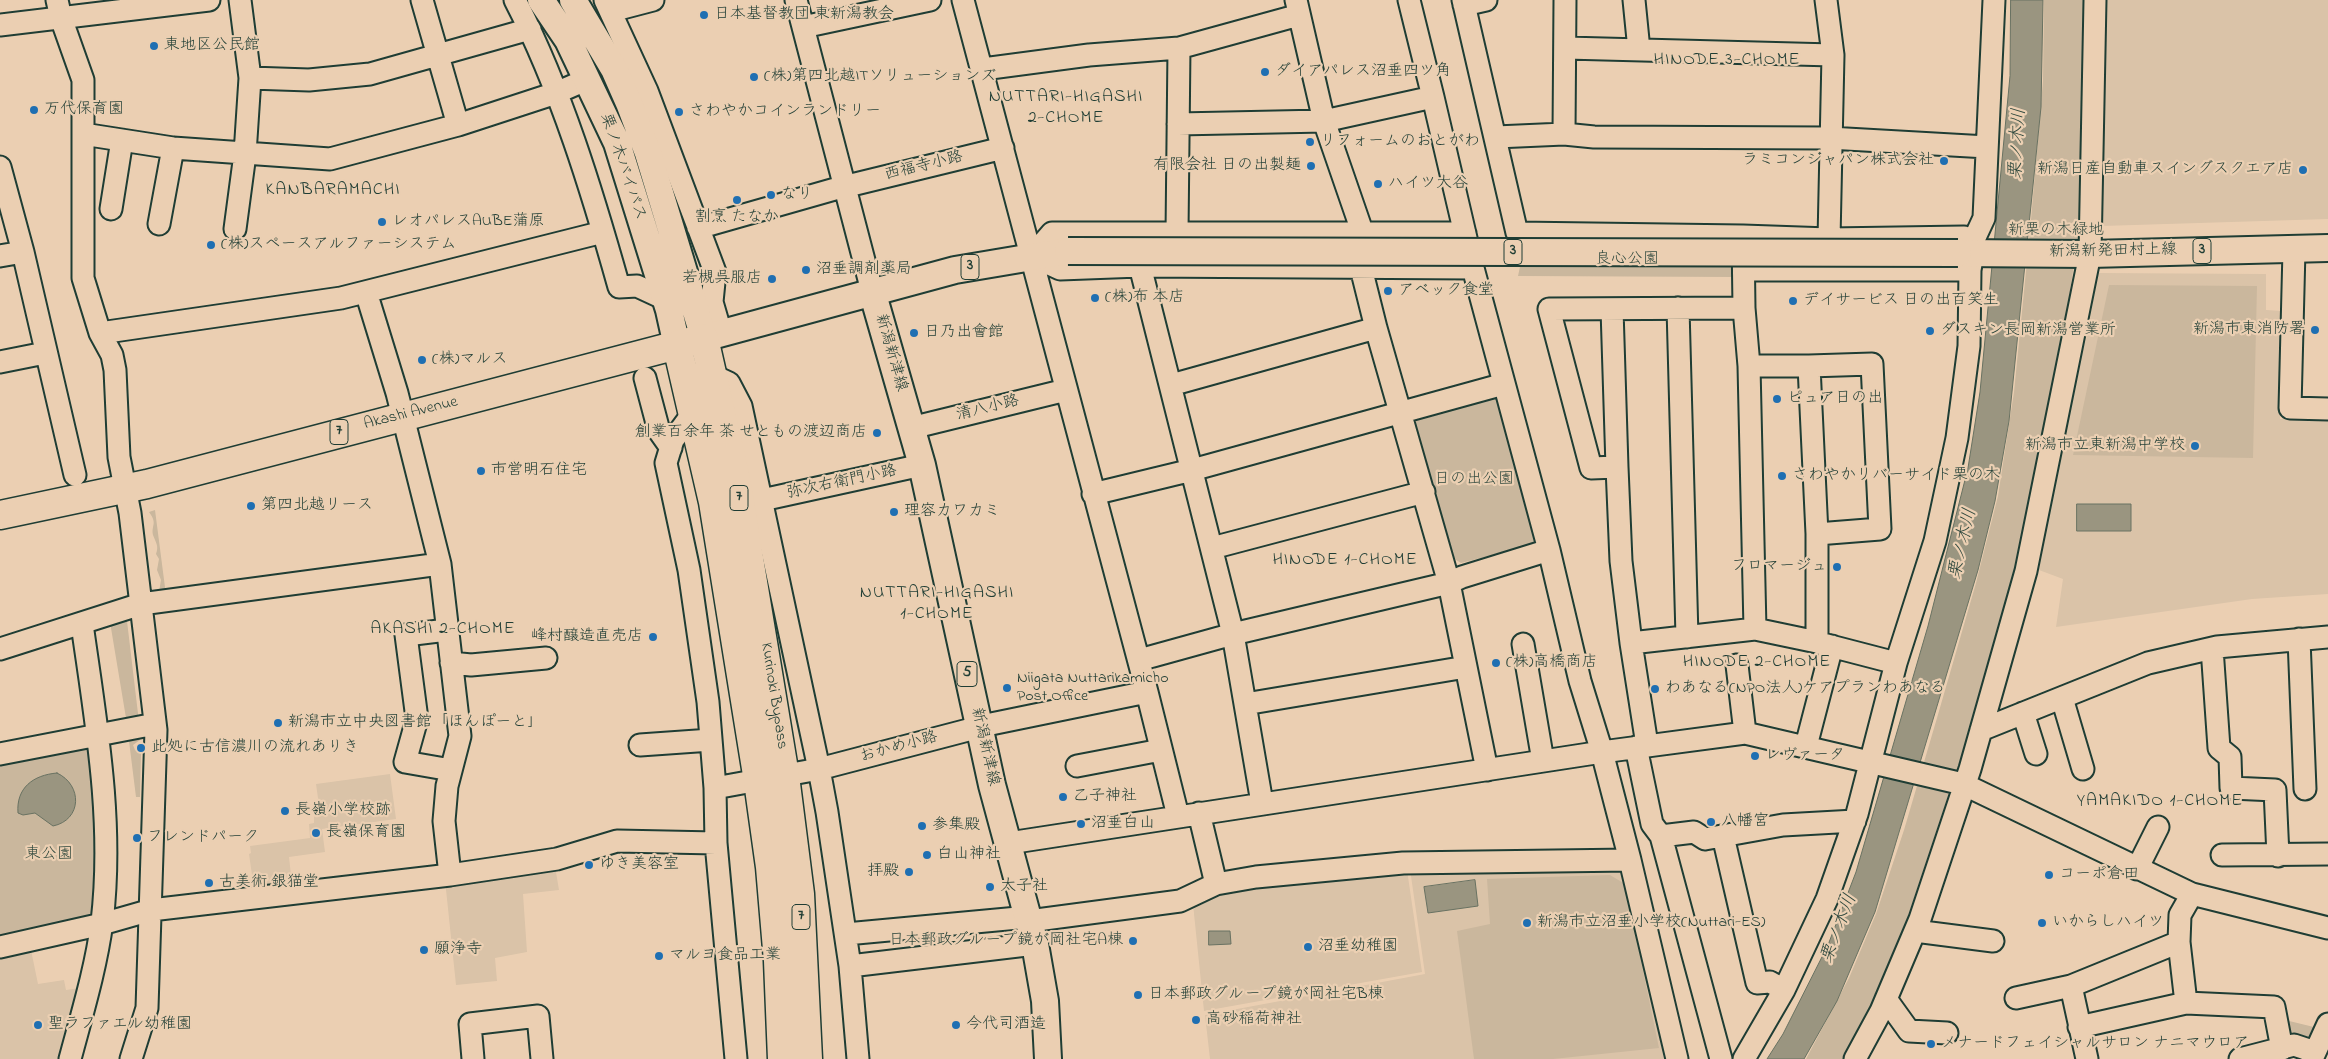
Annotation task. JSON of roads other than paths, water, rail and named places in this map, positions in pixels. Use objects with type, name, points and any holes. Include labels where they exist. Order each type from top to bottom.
[{"type":"highway","name":"Akashi Avenue","points":[[0,515],[126,488],[677,346],[712,335]]},
{"type":"highway","name":"Kurinoki Bypass","points":[[712,335],[714,376],[749,552],[785,776],[800,894],[808,1059]]},
{"type":"highway","name":"Kurinoki Bypass","points":[[677,346],[714,502],[758,781],[770,867],[778,961],[782,1059]]},
{"type":"main road","name":"栗ノ木バイパス","points":[[541,0],[568,40],[588,79],[616,144],[665,299],[677,346]]},
{"type":"main road","name":"栗ノ木バイパス","points":[[573,0],[614,69],[629,103],[712,335]]},
{"type":"main road","name":"新潟新発田村上線","points":[[1970,255],[2328,248]]},
{"type":"main road","name":"3","points":[[712,335],[955,270],[1068,250],[1970,255]]},
{"type":"main road","name":"新潟新津線","points":[[872,291],[922,465],[992,786],[1009,843],[1045,1001],[1048,1059]]},
{"type":"street","points":[[0,25],[59,9],[209,0]]},
{"type":"street","points":[[235,229],[245,154],[250,78],[240,0]]},
{"type":"street","points":[[422,0],[458,125]]},
{"type":"street","points":[[515,0],[530,29],[556,93],[604,232],[619,287],[637,286],[665,299]]},
{"type":"street","points":[[653,0],[608,6],[647,91],[715,272],[712,302],[712,335]]},
{"type":"street","points":[[796,0],[872,291]]},
{"type":"street","points":[[803,27],[930,0]]},
{"type":"street","points":[[963,0],[983,69],[1093,494],[1139,660],[1178,816]]},
{"type":"street","points":[[1408,0],[1473,268],[1549,550],[1580,681],[1602,752],[1630,860],[1677,1059]]},
{"type":"street","points":[[1486,0],[1464,2],[1517,233],[1829,239],[1964,237],[1970,255],[1969,346],[1957,438],[1936,541],[1896,663],[1855,821],[1827,899],[1784,990],[1744,1059]]},
{"type":"street","points":[[1564,134],[1565,0]]},
{"type":"street","points":[[1634,0],[1639,50]]},
{"type":"street","points":[[1826,0],[1833,55],[1829,138],[1829,239]]},
{"type":"street","points":[[1970,255],[1984,218],[1994,0]]},
{"type":"street","points":[[1854,1059],[1868,1050],[1886,999],[1915,931],[1981,730],[2026,571],[2083,253],[2095,0]]},
{"type":"street","points":[[983,69],[1089,55],[1179,48],[1298,7],[1324,122],[1362,234],[1361,268],[1376,328],[1449,583],[1487,770]]},
{"type":"street","points":[[59,9],[83,80],[84,278],[100,333],[112,355],[115,370],[119,457],[126,488],[155,724],[156,752],[151,821],[151,910],[147,1008],[131,1059]]},
{"type":"street","points":[[250,78],[309,80],[370,74],[530,29]]},
{"type":"street","points":[[1176,233],[1179,48]]},
{"type":"street","points":[[1566,48],[1833,55]]},
{"type":"street","points":[[83,134],[174,148],[330,159],[458,125],[556,93],[588,79]]},
{"type":"street","points":[[1178,124],[1324,122],[1433,97]]},
{"type":"street","points":[[1496,137],[1564,134],[1594,137],[1829,138],[1987,147]]},
{"type":"street","points":[[111,208],[122,140]]},
{"type":"street","points":[[159,224],[174,148]]},
{"type":"street","name":"西福寺小路","points":[[698,228],[844,188],[1003,148]]},
{"type":"street","points":[[0,167],[7,222],[23,252],[45,353],[76,475]]},
{"type":"street","points":[[100,333],[341,298],[604,232]]},
{"type":"street","points":[[1032,256],[1052,233],[1465,233]]},
{"type":"street","points":[[1743,236],[1744,308],[1749,366],[1755,629]]},
{"type":"street","points":[[2294,250],[2290,408],[2328,409]]},
{"type":"street","points":[[0,256],[23,252]]},
{"type":"street","points":[[1744,270],[1970,255]]},
{"type":"street","points":[[1032,256],[1060,269],[1140,266],[1473,268]]},
{"type":"street","points":[[1140,266],[1233,634],[1262,804]]},
{"type":"street","points":[[366,292],[402,416],[440,564],[460,736],[447,786],[444,820],[450,875]]},
{"type":"street","points":[[1612,308],[1621,561],[1641,746],[1652,824],[1661,836],[1721,1059]]},
{"type":"street","points":[[1678,308],[1687,637]]},
{"type":"street","points":[[1617,467],[1591,468],[1549,309],[1744,308]]},
{"type":"street","points":[[1171,385],[1376,328]]},
{"type":"street","points":[[0,362],[45,353]]},
{"type":"street","points":[[1749,366],[1872,364],[1880,529],[1817,534]]},
{"type":"street","points":[[1806,746],[1824,644],[1808,366]]},
{"type":"street","points":[[714,376],[729,383],[741,406],[819,769],[846,934],[858,1059]]},
{"type":"street","points":[[646,378],[659,431],[671,448]]},
{"type":"street","points":[[1093,494],[1192,470],[1504,384]]},
{"type":"street","name":"清八小路","points":[[911,428],[1066,390]]},
{"type":"street","points":[[692,413],[673,440],[666,463],[689,570],[711,740],[715,788],[716,843],[736,1059]]},
{"type":"street","name":"弥次右衛門小路","points":[[762,500],[922,465]]},
{"type":"street","points":[[1212,548],[1424,492]]},
{"type":"street","points":[[1139,660],[1233,634],[1449,583],[1462,576],[1549,550]]},
{"type":"street","points":[[0,649],[141,604],[440,564]]},
{"type":"street","points":[[70,1059],[102,924],[106,865],[105,795],[82,624]]},
{"type":"street","points":[[1631,643],[1755,629],[1824,644],[1896,663]]},
{"type":"street","points":[[447,630],[406,635],[417,719],[405,762],[451,770]]},
{"type":"street","points":[[1981,730],[2148,663],[2212,648],[2328,637]]},
{"type":"street","points":[[2299,639],[2305,788]]},
{"type":"street","points":[[1523,644],[1543,761]]},
{"type":"street","points":[[2212,648],[2219,748],[2230,757],[2231,788],[2275,790],[2278,856]]},
{"type":"street","points":[[451,662],[471,666],[546,658]]},
{"type":"street","points":[[1737,665],[1745,733]]},
{"type":"street","points":[[1245,704],[1466,667]]},
{"type":"street","name":"おかめ小路","points":[[715,788],[819,769],[979,727],[1147,692]]},
{"type":"street","points":[[2062,698],[2083,769]]},
{"type":"street","points":[[2023,713],[2036,754]]},
{"type":"street","points":[[0,754],[155,724]]},
{"type":"street","points":[[1009,843],[1641,746],[1745,733],[1963,784],[2192,894],[2328,928]]},
{"type":"street","points":[[640,745],[711,740]]},
{"type":"street","points":[[1077,766],[1161,750]]},
{"type":"street","points":[[1199,813],[1216,884]]},
{"type":"street","points":[[1661,836],[1694,832],[1705,839],[1783,826],[1855,821]]},
{"type":"street","points":[[2137,869],[2158,827]]},
{"type":"street","points":[[1723,836],[1757,982],[1770,982],[1784,990]]},
{"type":"street","points":[[0,947],[102,924],[151,910],[450,875],[557,859],[617,841],[716,843]]},
{"type":"street","points":[[2222,855],[2278,856],[2328,854]]},
{"type":"street","points":[[850,966],[1027,928],[1180,901],[1216,884],[1256,877],[1403,863],[1630,860]]},
{"type":"street","points":[[2186,1003],[2179,942],[2180,915],[2192,894]]},
{"type":"street","points":[[846,934],[1027,928]]},
{"type":"street","points":[[1915,931],[1994,941]]},
{"type":"street","points":[[2016,998],[2071,986],[2179,942]]},
{"type":"street","points":[[2071,986],[2087,1059]]},
{"type":"street","points":[[1886,999],[1909,1031],[1947,1033]]},
{"type":"street","points":[[2079,1027],[2186,1003],[2274,1007],[2282,1049]]},
{"type":"street","points":[[473,1059],[470,1024],[538,1016],[542,1059]]},
{"type":"street","points":[[2240,1059],[2294,1045],[2314,1056],[2328,1024]]},
{"type":"water","name":"栗ノ木川","points":[[2011,0],[2043,0],[2041,107],[2009,421],[1995,501],[1978,570],[1875,912],[1837,1001],[1804,1059],[1767,1059],[1783,1034],[1828,945],[1856,872],[1928,626],[1968,468],[1980,392],[2010,76]]},
{"type":"water","points":[[2077,504],[2131,504],[2131,531],[2077,531]]},
{"type":"water","points":[[57,773],[65,778],[75,793],[76,802],[70,817],[53,826],[35,813],[23,815],[18,813],[20,796],[28,784],[40,777]]},
{"type":"water","points":[[1475,880],[1478,906],[1428,913],[1424,887]]},
{"type":"water","points":[[1209,931],[1230,931],[1231,944],[1209,945]]},
{"type":"place","name":"日本基督教団 東新潟教会","points":[[704,15]]},
{"type":"place","name":"東地区公民館","points":[[154,46]]},
{"type":"place","name":"ダイアパレス沼垂四ツ角","points":[[1265,72]]},
{"type":"place","name":"(株)第四北越ITソリューションズ","points":[[754,77]]},
{"type":"place","name":"万代保育園","points":[[34,110]]},
{"type":"place","name":"さわやかコインランドリー","points":[[679,112]]},
{"type":"place","name":"リフォームのおとがわ","points":[[1310,142]]},
{"type":"place","name":"ラミコンジャパン株式会社","points":[[1944,161]]},
{"type":"place","name":"有限会社 日の出製麺","points":[[1311,166]]},
{"type":"place","name":"新潟日産自動車スイングスクエア店","points":[[2303,170]]},
{"type":"place","name":"ハイツ大谷","points":[[1378,184]]},
{"type":"place","name":"なり","points":[[771,195]]},
{"type":"place","name":"割烹 たなか","points":[[737,200]]},
{"type":"place","name":"レオパレスAUBE蒲原","points":[[382,222]]},
{"type":"place","name":"(株)スペースアルファーシステム","points":[[211,245]]},
{"type":"place","name":"沼垂調剤薬局","points":[[806,270]]},
{"type":"place","name":"若槻呉服店","points":[[772,279]]},
{"type":"place","name":"アベック食堂","points":[[1388,291]]},
{"type":"place","name":"(株)布 本店","points":[[1095,298]]},
{"type":"place","name":"デイサービス 日の出百笑生","points":[[1793,301]]},
{"type":"place","name":"新潟市東消防署","points":[[2315,330]]},
{"type":"place","name":"ダスキン長岡新潟営業所","points":[[1930,331]]},
{"type":"place","name":"日乃出會館","points":[[914,333]]},
{"type":"place","name":"(株)マルス","points":[[422,360]]},
{"type":"place","name":"ピュア日の出","points":[[1777,399]]},
{"type":"place","name":"創業百余年 茶 せともの渡辺商店","points":[[877,433]]},
{"type":"place","name":"新潟市立東新潟中学校","points":[[2195,446]]},
{"type":"place","name":"市営明石住宅","points":[[481,471]]},
{"type":"place","name":"さわやかリバーサイド栗の木","points":[[1782,476]]},
{"type":"place","name":"第四北越リース","points":[[251,506]]},
{"type":"place","name":"理容カワカミ","points":[[894,512]]},
{"type":"place","name":"フロマージュ","points":[[1837,567]]},
{"type":"place","name":"峰村醸造直売店","points":[[653,637]]},
{"type":"place","name":"(株)高橋商店","points":[[1496,663]]},
{"type":"place","name":"Niigata Nuttarikamicho Post Office","points":[[1007,688]]},
{"type":"place","name":"わあなる(NPO法人)ケアプランわあなる","points":[[1655,689]]},
{"type":"place","name":"新潟市立中央図書館「ほんぽーと」","points":[[278,723]]},
{"type":"place","name":"此処に古信濃川の流れありき","points":[[141,748]]},
{"type":"place","name":"レヴァータ","points":[[1755,756]]},
{"type":"place","name":"乙子神社","points":[[1063,797]]},
{"type":"place","name":"長嶺小学校跡","points":[[285,811]]},
{"type":"place","name":"八幡宮","points":[[1711,822]]},
{"type":"place","name":"沼垂白山","points":[[1081,824]]},
{"type":"place","name":"参集殿","points":[[922,826]]},
{"type":"place","name":"長嶺保育園","points":[[316,833]]},
{"type":"place","name":"フレンドパーク","points":[[137,838]]},
{"type":"place","name":"白山神社","points":[[927,855]]},
{"type":"place","name":"ゆき美容室","points":[[589,865]]},
{"type":"place","name":"拝殿","points":[[909,872]]},
{"type":"place","name":"コーポ倉田","points":[[2049,875]]},
{"type":"place","name":"古美術 銀猫堂","points":[[209,883]]},
{"type":"place","name":"太子社","points":[[990,887]]},
{"type":"place","name":"新潟市立沼垂小学校(Nuttari-ES)","points":[[1527,923]]},
{"type":"place","name":"いからしハイツ","points":[[2042,923]]},
{"type":"place","name":"日本郵政グループ鏡が岡社宅A棟","points":[[1133,941]]},
{"type":"place","name":"沼垂幼稚園","points":[[1308,947]]},
{"type":"place","name":"願浄寺","points":[[424,950]]},
{"type":"place","name":"マルヨ食品工業","points":[[659,956]]},
{"type":"place","name":"日本郵政グループ鏡が岡社宅B棟","points":[[1138,995]]},
{"type":"place","name":"高砂稲荷神社","points":[[1196,1020]]},
{"type":"place","name":"聖ラファエル幼稚園","points":[[38,1025]]},
{"type":"place","name":"今代司酒造","points":[[956,1025]]},
{"type":"place","name":"メナードフェイシャルサロン ナニマウロア","points":[[1931,1044]]},
{"type":"district","name":"HINODE 3-CHOME","points":[[1727,61]]},
{"type":"district","name":"NUTTARI-HIGASHI 2-CHOME","points":[[1066,108]]},
{"type":"district","name":"KANBARAMACHI","points":[[333,191]]},
{"type":"district","name":"HINODE 1-CHOME","points":[[1345,561]]},
{"type":"district","name":"NUTTARI-HIGASHI 1-CHOME","points":[[937,604]]},
{"type":"district","name":"AKASHI 2-CHOME","points":[[443,630]]},
{"type":"district","name":"HINODE 2-CHOME","points":[[1757,663]]},
{"type":"district","name":"YAMAKIDO 1-CHOME","points":[[2160,802]]},
{"type":"park label","name":"新栗の木緑地","points":[[2056,231]]},
{"type":"park label","name":"良心公園","points":[[1627,260]]},
{"type":"park label","name":"日の出公園","points":[[1474,480]]},
{"type":"park label","name":"東公園","points":[[49,855]]}]
